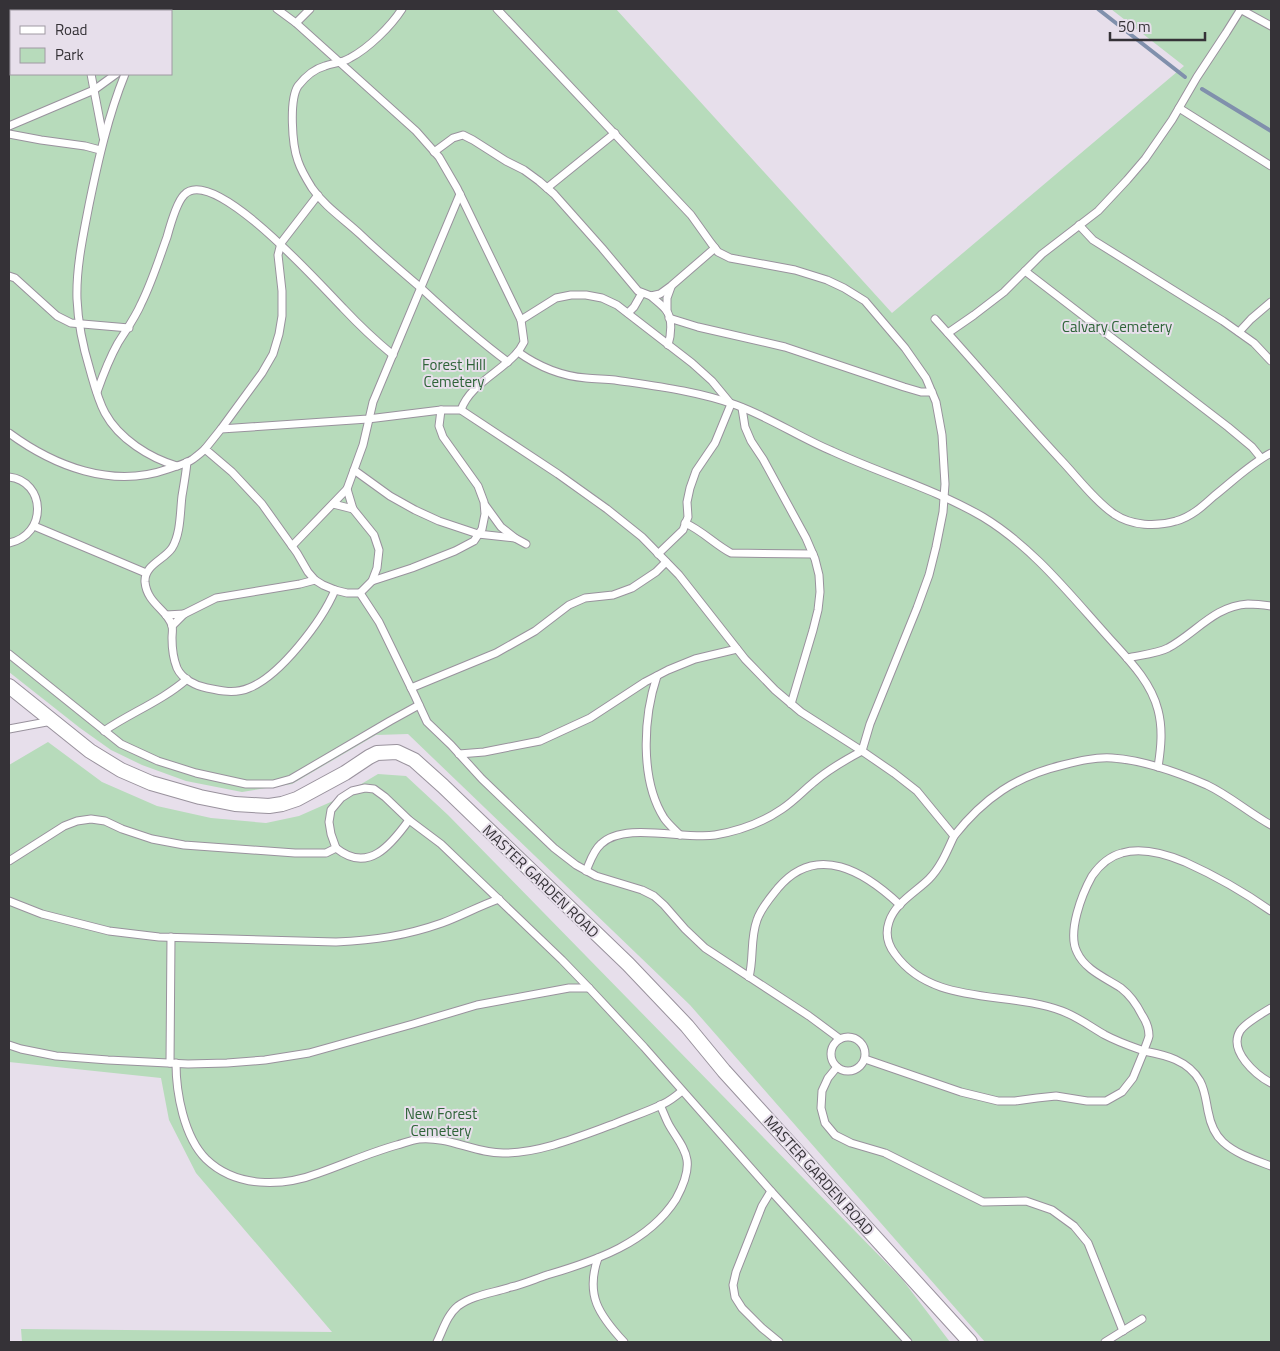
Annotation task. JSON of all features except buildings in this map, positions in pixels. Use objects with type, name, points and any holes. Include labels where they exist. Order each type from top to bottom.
[{"type":"street","name":"MASTER GARDEN ROAD","points":[[9,686],[90,752],[121,770],[151,783],[200,797],[235,804],[269,806],[289,802],[345,773],[378,753],[397,752],[414,760],[628,964],[680,1019],[724,1071],[970,1342]]},
{"type":"lane","points":[[278,9],[416,131],[434,152],[460,194],[520,320],[524,342],[518,352],[464,400],[461,410]]},
{"type":"lane","points":[[296,23],[310,9]]},
{"type":"lane","points":[[402,9],[398,16],[370,44],[351,58],[340,63],[326,65],[313,71],[303,79],[297,89],[292,122],[297,161],[312,187],[326,204],[473,335],[508,362]]},
{"type":"lane","points":[[497,9],[691,215],[718,252],[730,258],[795,270],[827,280],[865,300],[905,348],[926,378],[936,402],[942,435],[945,484],[943,512],[929,575],[870,724],[862,751],[829,770],[782,809],[760,821],[739,830],[714,836],[647,833],[615,835],[600,844],[586,871]]},
{"type":"lane","points":[[948,333],[1004,292],[1042,254],[1098,210],[1139,166],[1172,120],[1241,9],[1271,26]]},
{"type":"lane","points":[[91,75],[104,139]]},
{"type":"lane","points":[[9,126],[94,90],[115,75]]},
{"type":"lane","points":[[125,75],[100,150],[88,211],[80,258],[77,298],[79,324],[85,353],[105,414],[118,431],[129,440],[150,455],[177,466]]},
{"type":"lane","points":[[1179,108],[1271,166]]},
{"type":"lane","points":[[9,134],[100,150]]},
{"type":"lane","points":[[547,188],[615,134]]},
{"type":"lane","points":[[434,152],[453,138],[463,136],[524,170],[547,188],[602,248],[638,292],[651,296],[668,314],[698,327],[784,348],[904,388],[921,392],[932,392]]},
{"type":"lane","points":[[97,392],[107,365],[141,304],[175,212],[184,194],[192,190],[201,189],[215,195],[240,210],[281,243],[344,309],[393,355]]},
{"type":"lane","points":[[292,546],[346,489],[363,445],[373,402],[460,194]]},
{"type":"lane","points":[[9,433],[63,464],[96,474],[112,476],[155,474],[192,460],[205,450],[262,374],[273,354],[282,316],[282,291],[278,255],[281,243],[318,195]]},
{"type":"lane","points":[[1079,225],[1093,240],[1239,332],[1254,343],[1271,361]]},
{"type":"lane","points":[[651,296],[660,294],[671,286],[715,248]]},
{"type":"lane","points":[[1025,271],[1228,427],[1252,447],[1261,458]]},
{"type":"lane","points":[[9,276],[15,278],[57,316],[71,323],[129,328]]},
{"type":"lane","points":[[668,345],[671,334],[667,298],[671,286]]},
{"type":"lane","points":[[628,313],[642,293]]},
{"type":"lane","points":[[520,320],[556,298],[572,295],[602,298],[628,313],[712,381],[731,404]]},
{"type":"lane","points":[[1239,332],[1271,302]]},
{"type":"lane","points":[[935,318],[1032,429],[1101,504],[1116,515],[1137,524],[1160,525],[1178,521],[1198,510],[1261,458],[1271,453]]},
{"type":"lane","points":[[518,352],[540,366],[560,374],[652,386],[695,394],[731,404],[768,418],[800,436],[846,457],[944,497],[984,518],[1017,542],[1040,563],[1140,674],[1150,690],[1158,709],[1161,730],[1158,767]]},
{"type":"lane","points":[[658,554],[682,530],[688,517],[687,502],[696,471],[715,443],[731,404]]},
{"type":"lane","points":[[742,408],[745,427],[806,538],[819,575],[820,592],[814,630],[791,704]]},
{"type":"lane","points":[[221,429],[368,419],[441,410],[461,410],[558,474],[642,537],[679,575],[738,649],[775,690],[801,712],[862,751],[917,791],[954,836]]},
{"type":"lane","points":[[372,581],[455,552],[474,540],[482,529],[485,514],[478,486],[442,437],[439,426],[441,410]]},
{"type":"lane","points":[[205,450],[232,472],[262,504],[315,580],[335,590],[347,593],[360,593],[372,581],[377,568],[379,550],[374,535],[353,509],[346,489]]},
{"type":"lane","points":[[187,462],[177,537],[172,549],[150,568],[146,574],[145,583],[150,599],[166,615],[172,626],[172,654],[178,670],[187,679],[201,687],[235,692],[262,681],[285,661],[317,623],[335,590]]},
{"type":"lane","points":[[354,470],[390,496],[439,521],[478,534],[515,538]]},
{"type":"lane","points":[[9,478],[22,482],[31,489],[36,499],[38,511],[36,522],[30,532],[21,539],[9,543]]},
{"type":"lane","points":[[333,504],[353,509]]},
{"type":"lane","points":[[484,504],[501,527],[526,544]]},
{"type":"lane","points":[[685,523],[698,529],[720,548],[731,553],[813,554]]},
{"type":"lane","points":[[34,526],[146,574]]},
{"type":"lane","points":[[411,688],[496,654],[535,631],[570,605],[584,598],[613,595],[632,588],[656,572],[666,562]]},
{"type":"lane","points":[[172,626],[184,614],[216,598],[315,580]]},
{"type":"lane","points":[[360,593],[379,622],[427,722],[482,779],[554,848],[576,866],[596,876],[642,890],[654,896],[705,948],[829,1029],[840,1039]]},
{"type":"lane","points":[[1127,658],[1166,649],[1183,639],[1214,614],[1230,608],[1248,604],[1271,606]]},
{"type":"lane","points":[[166,615],[184,614]]},
{"type":"lane","points":[[459,754],[493,751],[540,741],[590,718],[668,670],[695,659],[738,649]]},
{"type":"lane","points":[[9,654],[121,744],[158,761],[196,773],[246,784],[273,784],[291,779],[390,720],[419,705]]},
{"type":"lane","points":[[657,676],[650,702],[647,726],[648,772],[656,803],[665,820],[680,835]]},
{"type":"lane","points":[[104,731],[177,688],[187,679]]},
{"type":"lane","points":[[9,729],[52,721]]},
{"type":"lane","points":[[1271,825],[1226,795],[1190,778],[1135,761],[1098,758],[1030,774],[995,795],[976,810],[954,836],[943,859],[930,878],[896,908],[889,922],[887,933],[890,947],[901,962],[919,978],[938,987],[1049,1007],[1063,1012],[1121,1043],[1181,1062],[1192,1070],[1200,1081],[1205,1093],[1209,1119],[1214,1131],[1222,1141],[1237,1152],[1271,1166]]},
{"type":"lane","points":[[409,820],[390,844],[380,853],[368,857],[354,858],[343,854],[336,848],[329,822],[332,810],[341,798],[352,791],[365,788],[374,789],[409,820],[441,844],[589,988],[908,1342]]},
{"type":"lane","points":[[9,861],[64,826],[77,821],[91,819],[105,821],[152,839],[184,845],[296,853],[326,853],[336,848]]},
{"type":"lane","points":[[865,1059],[961,1092],[998,1101],[1056,1096],[1087,1101],[1106,1100],[1122,1092],[1133,1078],[1149,1036],[1146,1021],[1136,1004],[1121,989],[1087,966],[1077,953],[1074,940],[1074,924],[1093,874],[1108,859],[1122,853],[1138,851],[1156,853],[1205,871],[1271,911]]},
{"type":"lane","points":[[749,977],[752,968],[752,935],[757,918],[786,878],[802,868],[819,864],[836,866],[855,872],[873,882],[900,905]]},
{"type":"lane","points":[[9,902],[42,914],[109,931],[171,937],[336,942],[373,940],[400,935],[444,923],[499,899]]},
{"type":"lane","points":[[171,937],[173,1063],[180,1104],[196,1146],[205,1158],[219,1170],[236,1178],[253,1182],[273,1183],[292,1181],[319,1174],[379,1150],[419,1139],[462,1144],[482,1151],[504,1153],[527,1150],[556,1144],[588,1134],[660,1105],[682,1092]]},
{"type":"lane","points":[[9,1045],[56,1056],[173,1063],[228,1063],[265,1060],[309,1053],[477,1005],[569,988],[589,988]]},
{"type":"lane","points":[[1271,1008],[1252,1020],[1240,1032],[1237,1043],[1240,1054],[1248,1064],[1256,1073],[1271,1083]]},
{"type":"lane","points":[[851,1037],[861,1042],[866,1053],[865,1059],[853,1071],[841,1070],[831,1058],[832,1047],[840,1039],[851,1037]]},
{"type":"lane","points":[[837,1067],[828,1078],[822,1091],[821,1108],[825,1123],[835,1135],[850,1143],[885,1153],[983,1202],[1026,1201],[1052,1210],[1074,1226],[1088,1243],[1123,1331]]},
{"type":"lane","points":[[437,1342],[448,1318],[456,1307],[470,1298],[524,1284],[598,1258],[638,1237],[656,1223],[670,1208],[680,1193],[686,1177],[687,1160],[680,1141],[668,1123],[660,1105]]},
{"type":"lane","points":[[770,1191],[762,1206],[736,1272],[733,1285],[735,1297],[742,1308],[779,1342]]},
{"type":"lane","points":[[598,1258],[593,1271],[592,1284],[595,1301],[603,1316],[624,1342]]},
{"type":"lane","points":[[1105,1342],[1142,1319]]},
{"type":"green space","name":"Forest Hill Cemetery","points":[[9,9],[616,9],[892,313],[1184,66],[1111,9],[1271,9],[1271,1342],[985,1342],[690,1005],[408,734],[376,735],[292,784],[242,792],[186,781],[142,765],[111,750],[9,672]]},
{"type":"green space","name":"New Forest Cemetery","points":[[48,742],[102,782],[157,806],[211,818],[266,823],[299,816],[333,801],[378,774],[406,776],[448,815],[902,1279],[950,1342],[22,1342],[21,1329],[332,1332],[196,1173],[169,1120],[161,1078],[9,1062],[9,765]]},
{"type":"waterway","points":[[1098,9],[1185,77]]},
{"type":"waterway","points":[[1202,89],[1271,131]]},
{"type":"park label","name":"Calvary Cemetery","points":[[1117,326]]}]
